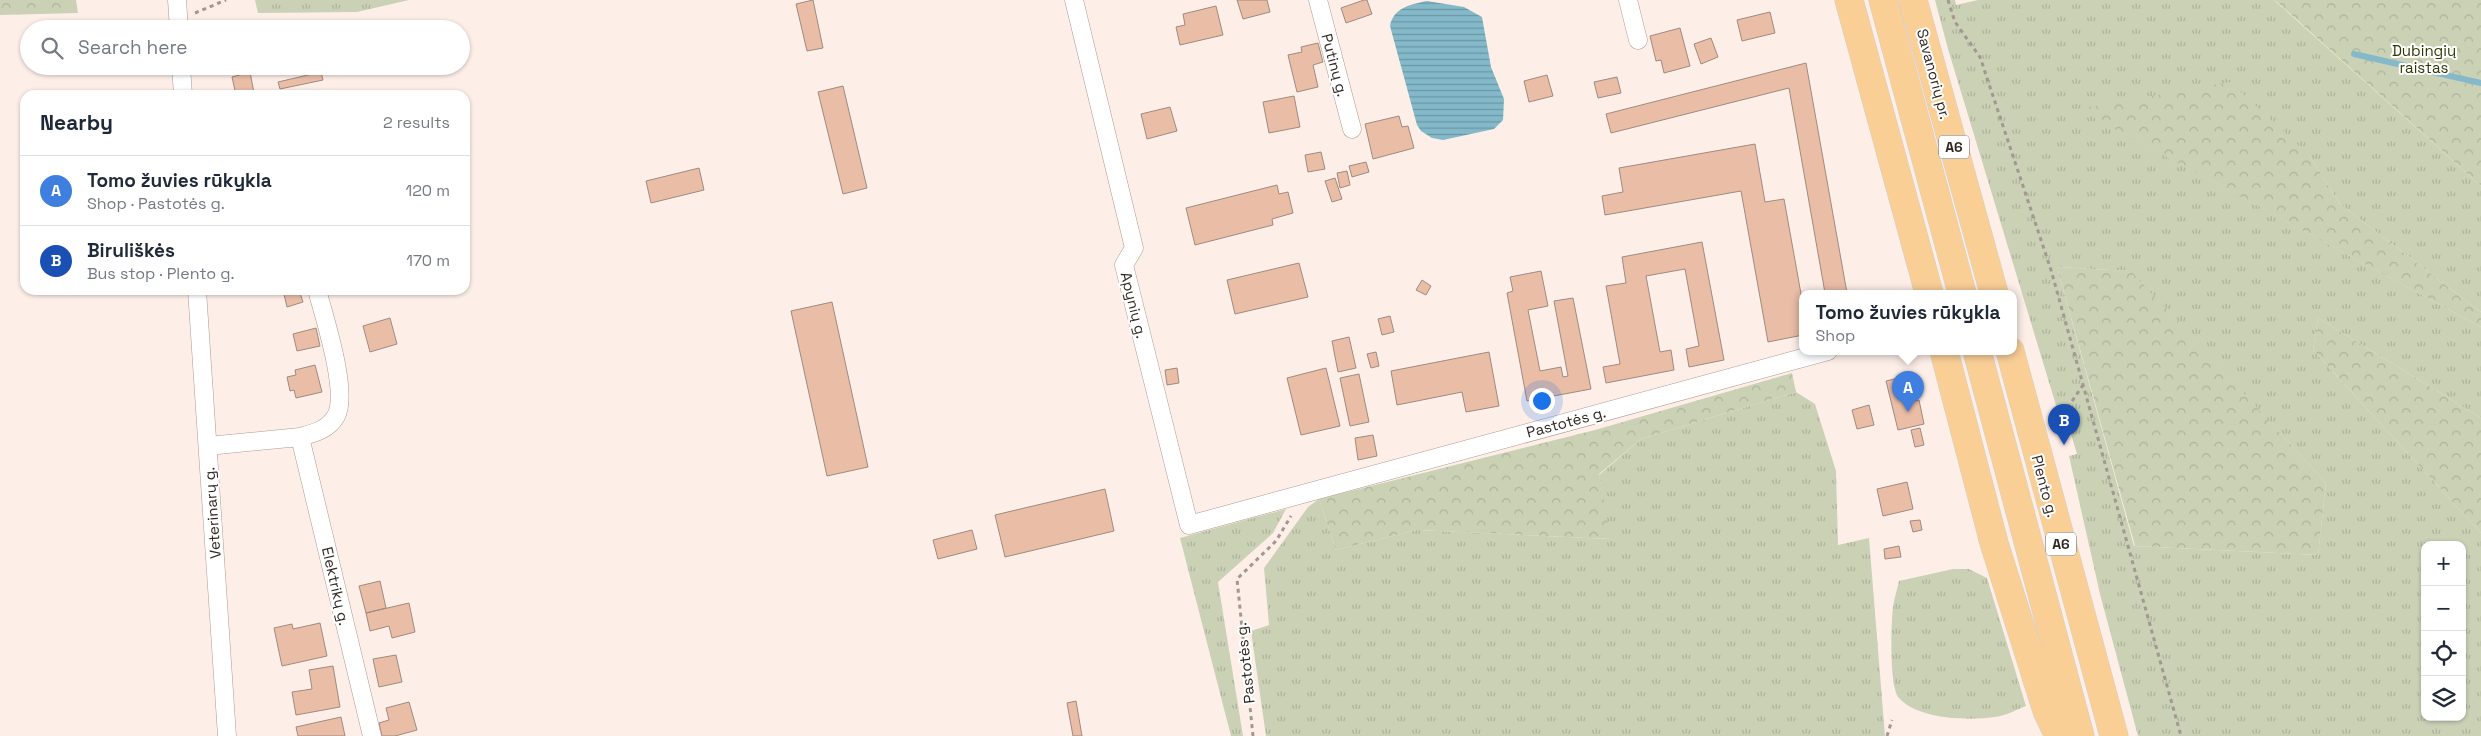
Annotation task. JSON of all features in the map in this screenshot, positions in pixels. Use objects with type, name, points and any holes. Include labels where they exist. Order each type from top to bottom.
[{"type":"highway","points":[[1848,0],[1928,290]]},
{"type":"highway","name":"Savanorių pr.","points":[[1883,0],[1961,290]]},
{"type":"highway","name":"Savanorių pr.","points":[[1913,0],[1993,290]]},
{"type":"highway","points":[[1945,355],[1994,543],[2047,711],[2059,736]]},
{"type":"highway","name":"Plento g.","points":[[1978,355],[2080,736]]},
{"type":"highway","name":"Plento g.","points":[[2011,355],[2114,736]]},
{"type":"street","points":[[177,0],[179,20]]},
{"type":"street","name":"Apynių g.","points":[[1074,0],[1134,248],[1124,265],[1189,525]]},
{"type":"street","name":"Putinų g.","points":[[1318,0],[1352,129]]},
{"type":"street","points":[[1628,0],[1638,40]]},
{"type":"street","points":[[183,75],[184,90]]},
{"type":"street","name":"Veterinarų g.","points":[[197,295],[227,736]]},
{"type":"street","points":[[208,446],[300,437],[322,431],[337,416],[340,393],[332,348],[318,295]]},
{"type":"street","name":"Pastotės g.","points":[[1189,525],[1813,355]]},
{"type":"street","name":"Elektrikų g.","points":[[300,437],[372,736]]},
{"type":"path","points":[[187,20],[226,0]]},
{"type":"path","points":[[1948,0],[1955,22],[1980,57],[2051,270],[2181,736]]},
{"type":"path","points":[[2059,434],[2056,425],[2083,384]]},
{"type":"path","name":"Pastotės g.","points":[[1253,736],[1236,579],[1276,541],[1304,494]]},
{"type":"path","points":[[1888,736],[1892,720]]},
{"type":"green space","points":[[0,0],[76,0],[78,13],[0,15]]},
{"type":"green space","points":[[255,0],[409,0],[357,12],[258,13]]},
{"type":"green space","points":[[1935,0],[1955,0],[1956,5],[1978,0],[2274,0],[2481,186],[2481,312],[2340,204],[2309,155],[2079,109],[2481,327],[2481,418],[2318,318],[2313,350],[2481,533],[2481,736],[2138,736],[2100,594],[2069,456],[2077,454],[2071,434],[2065,435],[1948,49]],"holes":[[[2057,267],[2130,271],[2326,483],[2318,555],[2134,546]]]},
{"type":"green space","name":"Dubingių raistas","points":[[2274,0],[2481,0],[2481,186],[2277,2]]},
{"type":"green space","points":[[2230,82],[2309,155],[2340,204],[2481,312],[2481,327],[2078,109]]},
{"type":"green space","points":[[2057,267],[2131,271],[2326,483],[2318,555],[2135,546]]},
{"type":"green space","points":[[2318,318],[2481,418],[2481,533],[2313,350]]},
{"type":"green space","points":[[1792,373],[1796,392],[1641,439],[1599,474],[1611,539],[1417,530],[1336,550],[1319,499],[1595,430]]},
{"type":"green space","points":[[1796,392],[1815,404],[1836,471],[1838,545],[1869,538],[1885,736],[1266,736],[1251,631],[1269,625],[1264,568],[1308,507],[1319,499],[1336,550],[1417,530],[1610,539],[1599,475],[1641,439]]},
{"type":"green space","points":[[1286,509],[1273,533],[1218,582],[1243,736],[1231,736],[1180,538]]},
{"type":"green space","points":[[1953,569],[1969,569],[1987,578],[2026,706],[1998,716],[1971,719],[1930,714],[1907,705],[1899,698],[1896,692],[1892,669],[1891,640],[1893,607],[1899,581]]},
{"type":"water","points":[[1427,1],[1464,7],[1482,17],[1491,67],[1504,99],[1503,120],[1494,129],[1443,140],[1432,138],[1421,131],[1417,125],[1390,26],[1399,11],[1409,5]]},
{"type":"building","points":[[813,0],[823,48],[807,51],[796,4]]},
{"type":"building","points":[[1237,0],[1267,0],[1270,12],[1243,19]]},
{"type":"building","points":[[1367,0],[1372,14],[1346,23],[1341,8]]},
{"type":"building","points":[[1216,6],[1223,35],[1180,45],[1176,27],[1185,25],[1183,14]]},
{"type":"building","points":[[1770,12],[1775,33],[1742,41],[1737,20]]},
{"type":"building","points":[[1680,28],[1690,66],[1664,73],[1661,60],[1656,61],[1650,36]]},
{"type":"building","points":[[1711,38],[1718,57],[1701,64],[1694,44]]},
{"type":"building","points":[[1318,43],[1323,62],[1313,65],[1318,87],[1297,92],[1288,55],[1302,52],[1301,47]]},
{"type":"building","points":[[1806,63],[1846,290],[1824,290],[1789,88],[1611,133],[1606,114]]},
{"type":"building","points":[[251,75],[253,90],[235,90],[232,77]]},
{"type":"building","points":[[308,75],[322,75],[323,80],[280,89],[278,82]]},
{"type":"building","points":[[1547,75],[1553,96],[1529,102],[1524,81]]},
{"type":"building","points":[[1617,77],[1621,93],[1598,98],[1594,82]]},
{"type":"building","points":[[843,86],[867,188],[843,194],[818,92]]},
{"type":"building","points":[[1294,96],[1300,127],[1269,133],[1263,102]]},
{"type":"building","points":[[1170,107],[1177,131],[1147,139],[1141,114]]},
{"type":"building","points":[[1399,116],[1402,127],[1408,126],[1414,148],[1373,159],[1365,124]]},
{"type":"building","points":[[1755,144],[1765,202],[1784,199],[1800,290],[1799,336],[1768,342],[1741,191],[1605,215],[1602,196],[1623,192],[1619,168]]},
{"type":"building","points":[[1321,152],[1325,169],[1308,172],[1305,155]]},
{"type":"building","points":[[1366,162],[1369,172],[1352,177],[1349,166]]},
{"type":"building","points":[[699,168],[704,190],[651,203],[646,181]]},
{"type":"building","points":[[1347,171],[1350,185],[1340,188],[1337,173]]},
{"type":"building","points":[[1335,178],[1342,199],[1332,202],[1325,181]]},
{"type":"building","points":[[1277,185],[1279,194],[1288,192],[1293,213],[1272,219],[1273,225],[1195,245],[1186,208]]},
{"type":"building","points":[[1702,242],[1724,360],[1689,367],[1686,349],[1699,346],[1685,269],[1646,276],[1660,352],[1671,350],[1674,370],[1606,383],[1603,367],[1620,364],[1606,286],[1626,283],[1622,257]]},
{"type":"building","points":[[1299,263],[1308,297],[1235,314],[1227,280]]},
{"type":"building","points":[[1541,271],[1548,306],[1528,310],[1540,371],[1561,367],[1563,377],[1568,376],[1554,301],[1573,298],[1591,389],[1527,401],[1507,293],[1513,291],[1510,277]]},
{"type":"building","points":[[1422,280],[1431,286],[1426,295],[1416,290]]},
{"type":"building","points":[[284,295],[301,295],[303,302],[287,307]]},
{"type":"building","points":[[832,302],[868,467],[827,476],[791,311]]},
{"type":"building","points":[[1390,316],[1394,332],[1382,335],[1378,319]]},
{"type":"building","points":[[390,318],[397,344],[370,352],[363,326]]},
{"type":"building","points":[[316,328],[320,346],[297,351],[293,334]]},
{"type":"building","points":[[1349,337],[1356,368],[1338,372],[1332,341]]},
{"type":"building","points":[[1376,352],[1379,366],[1371,368],[1367,354]]},
{"type":"building","points":[[1489,352],[1499,406],[1466,412],[1462,392],[1397,405],[1391,371]]},
{"type":"building","points":[[315,365],[322,392],[296,398],[294,390],[290,391],[287,377],[296,375],[295,370]]},
{"type":"building","points":[[1177,368],[1179,383],[1167,385],[1165,370]]},
{"type":"building","points":[[1326,368],[1340,426],[1301,435],[1287,378]]},
{"type":"building","points":[[1359,374],[1369,422],[1350,426],[1340,378]]},
{"type":"building","points":[[1907,376],[1913,401],[1919,400],[1924,424],[1898,430],[1886,381]]},
{"type":"building","points":[[1869,405],[1874,425],[1857,429],[1852,410]]},
{"type":"building","points":[[1920,428],[1924,445],[1915,447],[1911,430]]},
{"type":"building","points":[[1373,435],[1377,456],[1358,460],[1355,438]]},
{"type":"building","points":[[1907,482],[1913,509],[1883,516],[1877,489]]},
{"type":"building","points":[[1105,489],[1114,531],[1005,557],[995,515]]},
{"type":"building","points":[[1920,520],[1922,530],[1913,532],[1910,521]]},
{"type":"building","points":[[972,530],[977,549],[938,559],[933,540]]},
{"type":"building","points":[[1899,546],[1901,557],[1885,559],[1884,549]]},
{"type":"building","points":[[380,581],[386,608],[366,613],[359,586]]},
{"type":"building","points":[[409,603],[415,632],[392,638],[389,626],[370,631],[366,613]]},
{"type":"building","points":[[320,623],[327,656],[282,666],[274,628],[292,624],[293,629]]},
{"type":"building","points":[[396,655],[402,682],[379,687],[373,659]]},
{"type":"building","points":[[333,666],[340,707],[296,715],[292,692],[312,689],[309,670]]},
{"type":"building","points":[[1076,701],[1082,736],[1073,736],[1067,703]]},
{"type":"building","points":[[409,702],[417,730],[395,736],[382,736],[379,723],[389,720],[386,708]]},
{"type":"building","points":[[341,717],[345,736],[298,736],[296,727]]},
{"type":"waterway","points":[[2354,54],[2481,83]]},
{"type":"place","name":"Tomo žuvies rūkykla","points":[[1908,412]]},
{"type":"place","name":"Biruliškės","points":[[2064,445]]}]
